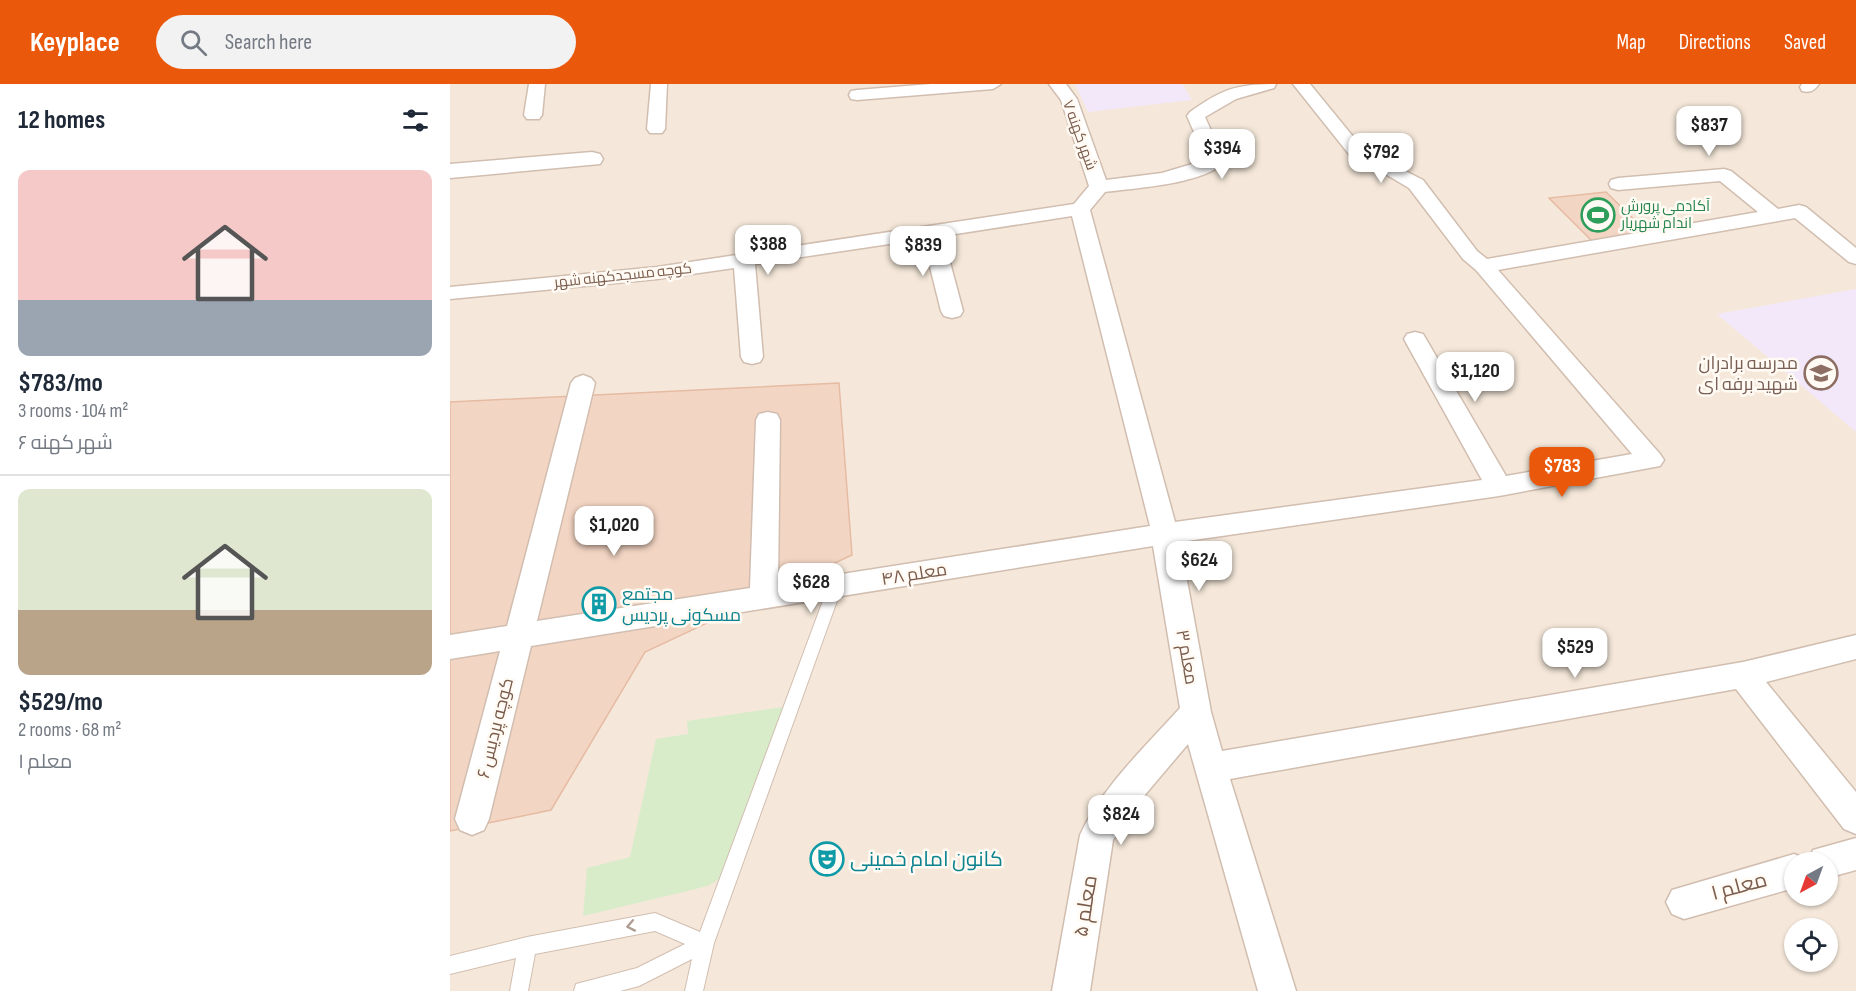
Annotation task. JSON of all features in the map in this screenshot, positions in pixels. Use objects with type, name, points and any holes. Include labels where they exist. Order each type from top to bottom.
[{"type":"street","points":[[533,115],[537,84]]},
{"type":"street","points":[[656,129],[658,84]]},
{"type":"street","points":[[857,95],[993,84]]},
{"type":"street","name":"شهر کهنه ۷","points":[[1057,84],[1069,99],[1099,187]]},
{"type":"street","points":[[1080,209],[1099,187],[1192,172],[1211,165],[1218,159],[1209,146],[1197,116],[1214,102],[1258,85],[1268,84]]},
{"type":"street","points":[[1301,84],[1358,154],[1389,168],[1416,184],[1470,255],[1483,266],[1799,211],[1856,258]]},
{"type":"street","points":[[450,171],[592,159]]},
{"type":"street","points":[[1618,184],[1724,175],[1774,215]]},
{"type":"street","name":"کوچه مسجدکهنه شهر","points":[[450,293],[657,273],[1080,209]]},
{"type":"street","name":"معلم ۳","points":[[1080,209],[1165,534],[1196,712],[1210,768],[1277,991]]},
{"type":"street","points":[[932,233],[952,311]]},
{"type":"street","points":[[744,260],[752,357]]},
{"type":"street","name":"معلم ۴۸","points":[[450,647],[1165,534],[1499,488],[1652,460],[1483,266]]},
{"type":"street","points":[[1415,339],[1499,488]]},
{"type":"street","name":"کوچه پردیس ۶","points":[[472,819],[583,383]]},
{"type":"street","points":[[764,599],[768,420]]},
{"type":"street","points":[[1210,768],[1743,675],[1856,646]]},
{"type":"street","points":[[1743,675],[1856,818]]},
{"type":"street","name":"معلم ۵","points":[[1071,991],[1097,835],[1132,785],[1196,712]]},
{"type":"street","points":[[1838,859],[1856,854]]},
{"type":"street","name":"معلم ۱","points":[[1684,902],[1784,874]]},
{"type":"lane","points":[[694,991],[705,944],[835,587]]},
{"type":"lane","points":[[450,965],[527,946],[655,922],[705,944]]},
{"type":"lane","points":[[583,991],[639,977],[705,944]]},
{"type":"lane","points":[[519,991],[527,946]]},
{"type":"shaded area","points":[[450,84],[1856,84],[1856,991],[450,991]]},
{"type":"shaded area","points":[[1075,84],[1182,84],[1192,100],[1088,112]]},
{"type":"shaded area","name":"مدرسه برادران شهید برفه ای","points":[[1856,289],[1856,432],[1717,314]]},
{"type":"green space","points":[[783,707],[749,838],[721,878],[708,886],[583,916],[587,868],[630,857],[656,739],[688,734],[687,721]]},
{"type":"building","name":"آکادمی پرورش اندام شهریار","points":[[1606,192],[1648,233],[1593,242],[1549,198]]},
{"type":"building","name":"مجتمع مسکونی پردیس","points":[[839,383],[852,555],[645,652],[551,810],[450,831],[450,402]]},
{"type":"place","name":"آکادمی پرورش اندام شهریار","points":[[1598,215]]},
{"type":"place","name":"مدرسه برادران شهید برفه ای","points":[[1821,373]]},
{"type":"place","name":"مجتمع مسکونی پردیس","points":[[599,604]]},
{"type":"place","name":"کانون امام خمینی","points":[[827,859]]}]
